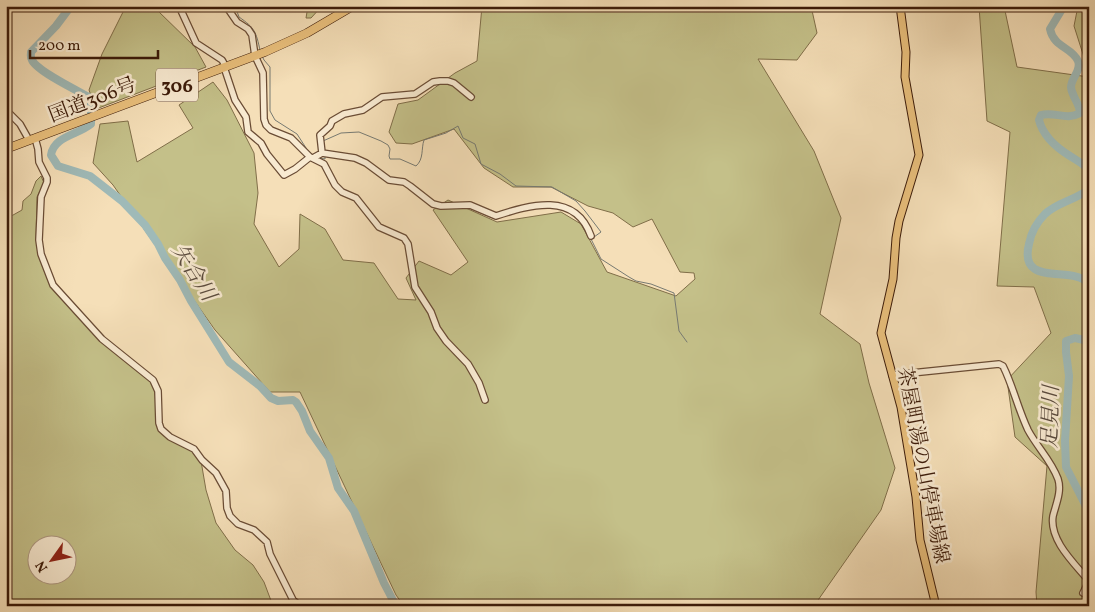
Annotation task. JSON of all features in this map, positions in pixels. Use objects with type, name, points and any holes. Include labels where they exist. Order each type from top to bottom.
[{"type":"highway","name":"国道306号","points":[[6,149],[259,54],[307,33],[353,6]]},
{"type":"main road","name":"茶屋町湯の山停車場線","points":[[900,6],[906,52],[905,77],[920,155],[899,221],[893,279],[882,330],[901,407],[920,540],[936,606]]},
{"type":"street","points":[[179,6],[196,43],[222,60],[233,95],[246,117],[248,132],[261,143],[267,154],[284,175],[318,156],[355,158],[366,163],[384,178],[404,182],[433,204],[441,206],[470,205],[496,216],[524,207],[556,204],[587,224],[591,236]]},
{"type":"street","points":[[226,6],[237,22],[250,32],[259,54],[263,74],[264,119],[266,125],[271,130],[291,138],[318,156],[334,185],[342,192],[356,198],[379,227],[404,238],[408,244],[415,286],[431,312],[437,328],[446,341],[468,364],[480,383],[485,400]]},
{"type":"street","points":[[318,156],[320,134],[330,126],[332,121],[344,114],[363,110],[382,97],[415,94],[433,82],[448,80],[471,97]]},
{"type":"street","points":[[6,110],[32,139],[38,149],[39,162],[47,178],[41,197],[39,240],[53,286],[102,339],[155,383],[158,391],[159,423],[161,429],[170,438],[194,449],[202,460],[216,473],[226,491],[227,508],[230,516],[238,524],[254,530],[267,542],[270,554],[293,600],[300,606]]},
{"type":"street","points":[[892,375],[1002,365],[1026,426],[1049,460],[1058,479],[1059,488],[1053,516],[1053,532],[1065,551],[1089,581],[1083,593]]},
{"type":"shaded area","points":[[126,6],[148,6],[157,10],[195,47],[206,67],[96,109],[89,90],[102,54]]},
{"type":"shaded area","points":[[308,6],[322,6],[311,18],[306,18]]},
{"type":"shaded area","points":[[482,6],[811,6],[817,33],[797,60],[758,59],[814,151],[841,218],[820,314],[860,344],[869,383],[895,468],[881,510],[816,603],[819,606],[404,606],[396,595],[300,392],[270,392],[215,330],[113,185],[93,163],[100,124],[128,121],[137,162],[193,128],[179,105],[213,82],[227,100],[254,153],[258,193],[254,224],[279,267],[299,249],[300,214],[325,229],[343,260],[374,263],[398,299],[416,300],[406,278],[419,261],[451,275],[468,262],[433,210],[448,200],[497,222],[561,212],[581,224],[607,272],[676,296],[695,279],[694,273],[680,272],[652,219],[633,227],[613,213],[588,206],[551,187],[513,187],[484,168],[454,129],[412,144],[396,143],[389,132],[398,104],[418,100],[455,73],[477,61]]},
{"type":"shaded area","points":[[979,6],[1004,6],[1017,67],[1089,77],[1089,606],[1037,606],[1036,592],[1047,466],[1015,437],[1007,380],[1051,333],[1034,287],[997,286],[1010,132],[987,121]]},
{"type":"shaded area","points":[[1078,6],[1089,6],[1089,73],[1074,26]]},
{"type":"shaded area","points":[[41,176],[44,183],[37,197],[36,239],[40,254],[59,295],[152,382],[160,432],[169,439],[193,451],[201,461],[206,490],[216,523],[235,550],[253,565],[264,582],[273,606],[6,606],[6,219],[22,210],[23,201],[31,194],[36,181]]},
{"type":"waterway","name":"矢合川","points":[[71,6],[56,26],[31,52],[31,57],[41,69],[89,97],[91,101],[91,124],[62,140],[53,149],[51,155],[58,166],[90,176],[122,201],[145,225],[229,362],[260,386],[271,398],[278,401],[293,400],[296,402],[310,431],[329,458],[338,488],[354,511],[384,583],[396,606]]},
{"type":"waterway","points":[[235,6],[239,17],[254,31],[260,50]]},
{"type":"waterway","name":"足見川","points":[[1064,6],[1050,29],[1055,40],[1072,53],[1078,61],[1079,68],[1071,87],[1080,113],[1070,116],[1046,114],[1041,115],[1039,120],[1051,141],[1065,153],[1083,164],[1089,171]]},
{"type":"waterway","points":[[262,56],[270,67],[270,111],[275,120],[297,134],[308,151],[313,155]]},
{"type":"waterway","points":[[323,141],[341,133],[359,132],[388,145],[390,159],[400,159],[416,166],[421,157],[424,140],[446,133],[458,126],[463,138],[475,144],[481,164],[500,174],[516,186],[552,187],[576,201],[601,232],[594,237]]},
{"type":"waterway","points":[[319,158],[325,159],[325,156]]},
{"type":"waterway","name":"足見川","points":[[1089,189],[1050,210],[1042,217],[1031,236],[1028,258],[1032,266],[1039,271],[1082,278],[1089,284]]},
{"type":"waterway","points":[[591,239],[601,259],[636,281],[651,284],[674,293],[679,331],[687,342]]},
{"type":"waterway","name":"足見川","points":[[1089,341],[1075,338],[1066,341],[1069,376],[1065,441],[1066,467],[1089,512]]}]
